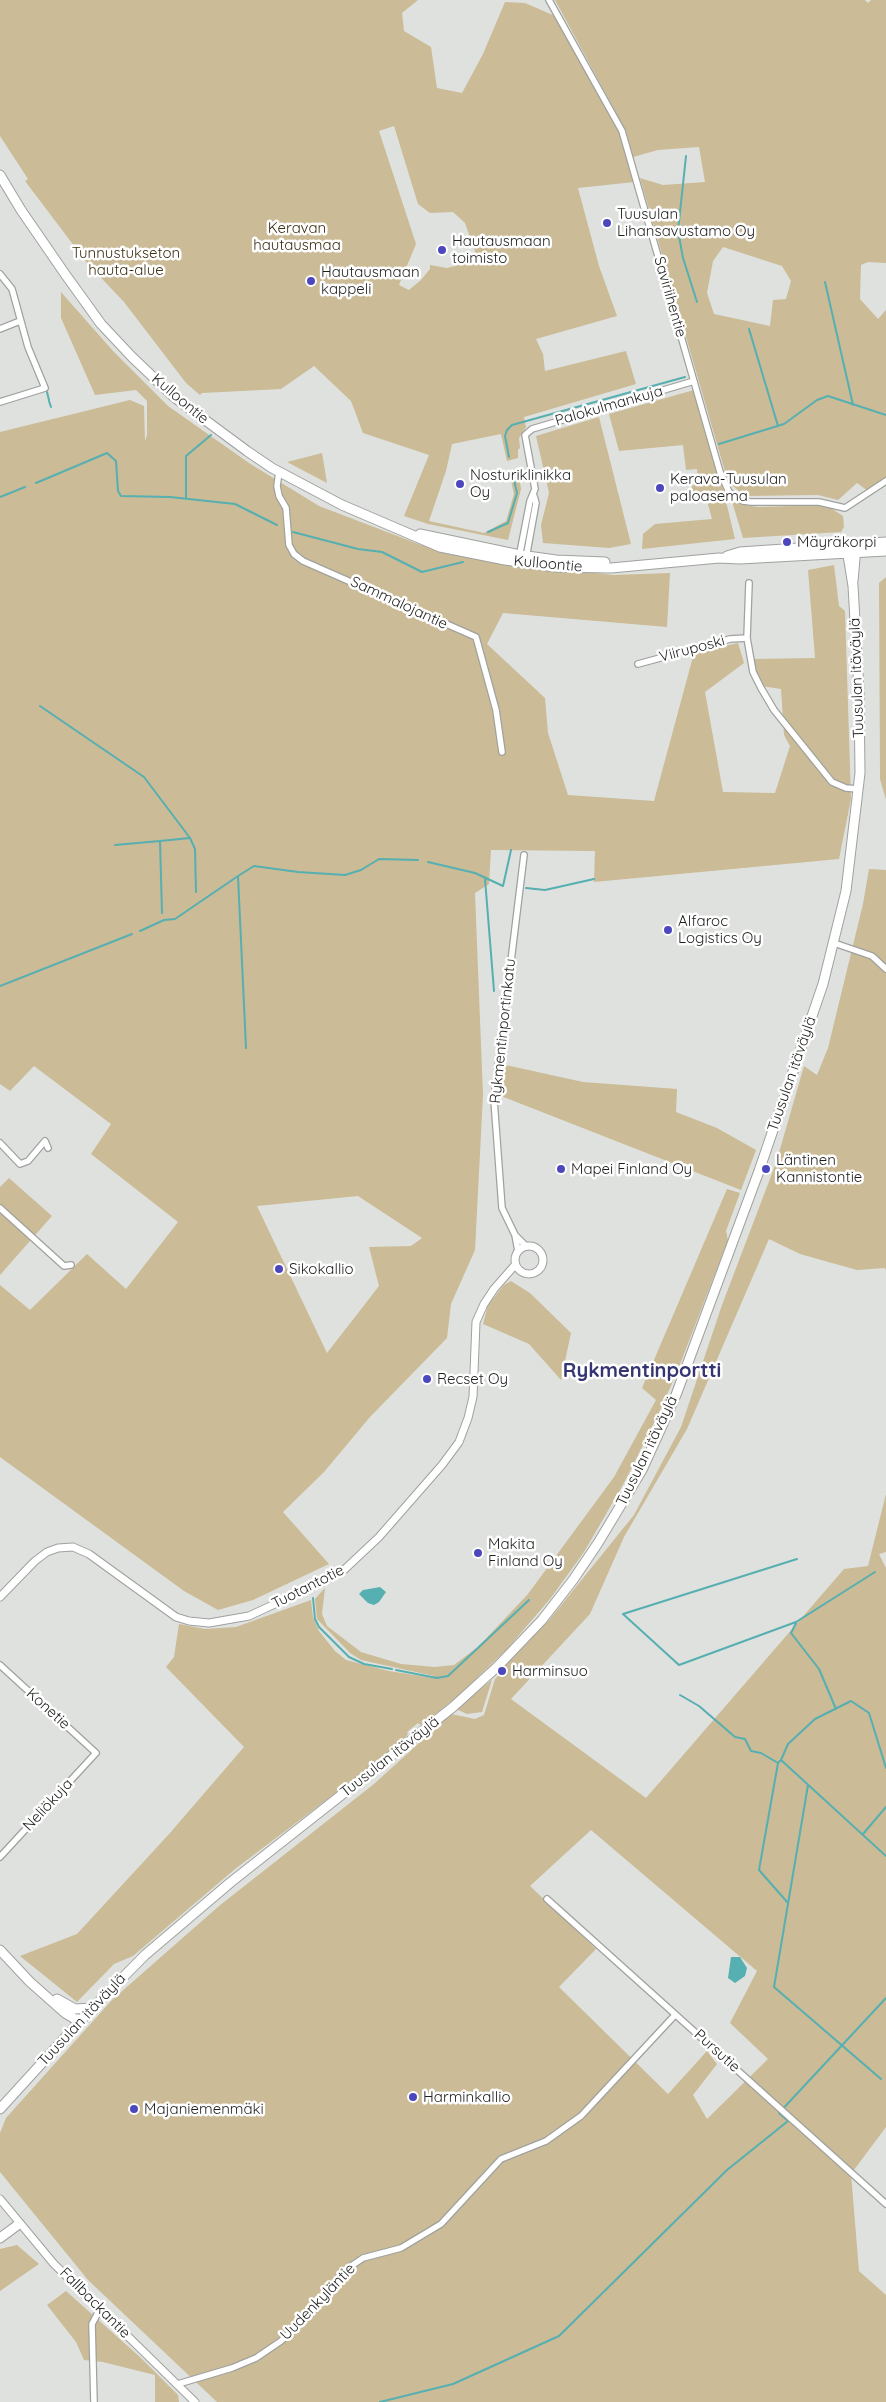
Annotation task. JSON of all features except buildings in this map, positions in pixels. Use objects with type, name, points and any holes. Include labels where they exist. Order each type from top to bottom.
[{"type":"main road","name":"Kulloontie","points":[[0,175],[14,199],[101,324],[132,358],[174,397],[209,424],[280,472],[335,502],[403,531],[522,559],[579,568],[611,568],[720,558],[740,560],[886,542]]},
{"type":"main road","name":"Kulloontie","points":[[0,184],[14,199]]},
{"type":"main road","name":"Kulloontie","points":[[856,547],[886,551]]},
{"type":"main road","name":"Tuusulan itäväylä","points":[[852,586],[856,547]]},
{"type":"main road","name":"Tuusulan itäväylä","points":[[0,2110],[122,1976],[188,1917],[472,1690],[542,1620],[573,1580],[620,1508],[642,1470],[676,1395],[778,1115],[823,984],[846,891],[858,789],[859,691],[852,586],[846,548]]},
{"type":"main road","points":[[0,1950],[69,2016],[75,2019],[82,2018]]},
{"type":"main road","points":[[21,1972],[61,2002],[75,2009],[92,2008]]},
{"type":"main road","points":[[21,1972],[29,1983],[65,2017],[68,2025],[65,2038]]},
{"type":"main road","points":[[0,2238],[19,2224]]},
{"type":"street","name":"Saviriihentie","points":[[549,0],[622,131],[725,485],[735,497],[743,501],[759,503],[819,502],[845,508],[886,480]]},
{"type":"street","points":[[0,274],[12,290],[28,347],[45,388],[0,402]]},
{"type":"street","points":[[0,329],[20,321]]},
{"type":"street","name":"Palokulmankuja","points":[[522,559],[536,502],[525,435],[532,429],[694,381]]},
{"type":"street","name":"Sammalojantie","points":[[280,472],[277,486],[279,496],[286,508],[289,545],[294,554],[303,561],[476,636],[496,710],[502,752]]},
{"type":"street","points":[[749,583],[747,638],[753,672],[774,710],[832,782],[858,789]]},
{"type":"street","name":"Viiruposki","points":[[638,664],[730,639],[747,638]]},
{"type":"street","name":"Rykmentinportinkatu","points":[[518,1251],[515,1235],[502,1208],[494,1100],[524,854]]},
{"type":"street","points":[[834,943],[872,956],[886,969]]},
{"type":"street","points":[[0,1143],[20,1164],[28,1161],[45,1141],[48,1148]]},
{"type":"street","points":[[0,1208],[64,1266],[70,1265]]},
{"type":"street","name":"Rykmentinportinkatu","points":[[515,1235],[526,1246]]},
{"type":"street","points":[[505,1277],[522,1272],[535,1273],[543,1263],[539,1250],[526,1246],[518,1251],[515,1255],[515,1265],[522,1272]]},
{"type":"street","name":"Tuotantotie","points":[[0,1597],[35,1561],[47,1552],[73,1547],[89,1554],[176,1617],[189,1622],[209,1623],[249,1616],[307,1590],[345,1569],[379,1537],[442,1465],[459,1442],[473,1397],[476,1322],[484,1304],[515,1265]]},
{"type":"street","name":"Konetie","points":[[0,1665],[96,1753]]},
{"type":"street","name":"Neliökuja","points":[[0,1857],[96,1753]]},
{"type":"street","name":"Pursutie","points":[[547,1899],[886,2204]]},
{"type":"street","name":"Uudenkyläntie","points":[[178,2384],[232,2368],[256,2358],[281,2342],[305,2319],[344,2271],[363,2258],[401,2248],[441,2224],[501,2159],[546,2141],[581,2116],[676,2015]]},
{"type":"street","name":"Fallbackantie","points":[[0,2199],[54,2264],[195,2402]]},
{"type":"street","points":[[94,2402],[92,2324],[100,2309]]},
{"type":"green space","points":[[0,0],[418,0],[402,13],[404,31],[431,47],[437,88],[462,93],[483,54],[505,2],[525,3],[555,16],[619,133],[634,182],[578,188],[599,266],[617,316],[536,339],[543,354],[545,371],[626,351],[636,384],[524,417],[526,427],[519,438],[518,458],[507,461],[501,434],[452,444],[446,471],[429,521],[484,533],[506,521],[514,494],[509,472],[518,470],[521,489],[508,540],[428,524],[404,516],[429,455],[363,433],[351,401],[314,366],[281,389],[202,393],[200,395],[186,383],[124,302],[87,263],[25,181],[28,179],[0,136]],"holes":[[[394,126],[418,204],[430,213],[453,212],[465,223],[478,260],[447,268],[430,265],[430,269],[421,280],[409,290],[399,285],[416,244],[379,131]]]},
{"type":"green space","points":[[555,0],[865,0],[868,3],[871,0],[886,0],[886,263],[868,262],[861,265],[860,299],[878,319],[886,310],[886,480],[868,491],[857,483],[838,500],[818,495],[745,496],[728,482],[640,178],[663,185],[705,182],[699,147],[658,150],[633,157],[626,131]],"holes":[[[723,247],[782,266],[791,281],[786,299],[773,300],[770,326],[714,314],[707,293],[713,261]]]},
{"type":"green space","points":[[61,292],[113,351],[168,406],[249,463],[319,506],[421,545],[482,560],[613,575],[670,573],[667,627],[503,613],[487,644],[545,698],[548,733],[568,795],[654,801],[694,653],[738,643],[744,663],[705,692],[723,792],[775,793],[790,746],[784,735],[781,689],[761,686],[753,659],[815,658],[808,570],[834,565],[839,606],[845,611],[851,799],[839,859],[594,882],[595,851],[491,850],[489,884],[475,893],[483,1095],[475,1250],[451,1304],[447,1338],[370,1417],[324,1472],[283,1512],[329,1564],[253,1600],[218,1610],[184,1591],[0,1457],[0,1285],[30,1310],[87,1254],[126,1289],[178,1222],[91,1154],[111,1124],[34,1066],[10,1091],[0,1084],[0,432],[130,400],[144,406],[145,441],[147,435],[147,401],[136,390],[95,395],[61,318]],"holes":[[[358,1196],[422,1238],[411,1246],[369,1247],[379,1286],[327,1353],[257,1206]]]},
{"type":"green space","points":[[694,390],[723,489],[735,539],[642,549],[643,534],[655,524],[712,519],[706,497],[696,500],[691,485],[698,484],[697,469],[686,470],[683,445],[619,451],[609,414]]},
{"type":"green space","points":[[599,417],[631,544],[609,548],[543,543],[541,525],[549,493],[536,436]]},
{"type":"green space","points":[[322,453],[327,483],[287,462]]},
{"type":"green space","points":[[731,498],[745,505],[758,507],[826,505],[843,516],[844,527],[841,532],[743,538]]},
{"type":"green space","points":[[886,577],[886,800],[880,779],[879,583]]},
{"type":"green space","points":[[869,869],[886,870],[886,1271],[885,1268],[857,1270],[800,1254],[769,1239],[687,1429],[624,1537],[590,1614],[511,1699],[646,1798],[844,1569],[868,1566],[886,1494],[886,1552],[879,1554],[886,1568],[886,2127],[851,2174],[859,2271],[886,2295],[886,2402],[217,2402],[88,2280],[0,2172],[0,2133],[6,2118],[112,2000],[219,1906],[374,1784],[451,1714],[475,1719],[484,1715],[495,1679],[503,1671],[502,1669],[550,1619],[634,1515],[681,1427],[722,1305],[776,1163],[804,1066],[817,1075],[828,1048],[863,904]],"holes":[[[591,1830],[757,1971],[730,2023],[768,2059],[707,2119],[693,2095],[717,2064],[707,2051],[668,2094],[559,1987],[596,1949],[530,1886]]]},
{"type":"green space","points":[[501,1064],[583,1082],[677,1089],[676,1112],[717,1128],[756,1150],[741,1190],[501,1096]]},
{"type":"green space","points":[[9,1178],[52,1216],[0,1275],[0,1187]]},
{"type":"green space","points":[[727,1189],[740,1193],[726,1231],[728,1240],[677,1372],[658,1415],[624,1483],[584,1552],[550,1599],[507,1649],[459,1695],[429,1719],[420,1725],[418,1723],[407,1732],[408,1734],[399,1745],[235,1869],[133,1956],[114,1964],[77,2002],[20,1956],[77,1934],[170,1833],[244,1747],[166,1667],[174,1657],[179,1624],[205,1629],[236,1627],[311,1600],[313,1617],[319,1631],[335,1651],[346,1660],[389,1671],[433,1678],[434,1676],[361,1660],[350,1653],[317,1619],[315,1599],[325,1588],[322,1614],[327,1626],[361,1652],[401,1664],[435,1667],[454,1665],[479,1646],[528,1594],[614,1477],[656,1400],[642,1388]]},
{"type":"green space","points":[[511,1281],[530,1293],[571,1333],[561,1380],[529,1344],[483,1324],[488,1305],[504,1285]]},
{"type":"green space","points":[[492,1680],[482,1712],[467,1714],[456,1709]]},
{"type":"green space","points":[[17,2245],[39,2264],[0,2291],[0,2249]]},
{"type":"green space","points":[[66,2291],[141,2358],[178,2395],[179,2402],[155,2402],[155,2375],[103,2362],[84,2360],[76,2342],[47,2305]]},
{"type":"water","points":[[380,1587],[386,1592],[379,1602],[374,1605],[368,1603],[359,1594],[363,1590]]},
{"type":"water","points":[[731,1957],[740,1957],[747,1968],[745,1976],[735,1983],[728,1978]]},
{"type":"waterway","points":[[686,156],[678,231],[683,258],[697,302]]},
{"type":"waterway","points":[[825,282],[853,405]]},
{"type":"waterway","points":[[749,329],[778,426]]},
{"type":"waterway","points":[[509,457],[505,436],[507,430],[512,425],[685,377]]},
{"type":"waterway","points":[[47,392],[49,400]]},
{"type":"waterway","points":[[719,444],[784,424],[817,400],[828,396],[886,415]]},
{"type":"waterway","points":[[49,401],[51,407]]},
{"type":"waterway","points":[[186,498],[186,456],[211,435]]},
{"type":"waterway","points":[[36,483],[107,453],[116,461],[118,491],[121,496],[170,497],[235,504],[277,525]]},
{"type":"waterway","points":[[488,532],[508,523],[517,493],[512,471]]},
{"type":"waterway","points":[[0,497],[25,487]]},
{"type":"waterway","points":[[293,532],[358,549],[382,552],[422,572],[463,562]]},
{"type":"waterway","points":[[40,706],[144,777],[190,838],[195,849],[196,892]]},
{"type":"waterway","points":[[160,841],[190,838]]},
{"type":"waterway","points":[[115,845],[160,841],[162,913]]},
{"type":"waterway","points":[[428,862],[475,873],[503,886],[511,850]]},
{"type":"waterway","points":[[246,1048],[238,876],[254,866],[298,872],[345,875],[361,870],[379,859],[418,860]]},
{"type":"waterway","points":[[140,931],[164,920],[175,919],[238,876]]},
{"type":"waterway","points":[[485,879],[494,991]]},
{"type":"waterway","points":[[526,888],[545,890],[594,879]]},
{"type":"waterway","points":[[0,986],[132,934]]},
{"type":"waterway","points":[[797,1559],[623,1614],[679,1665],[796,1622],[875,1572]]},
{"type":"waterway","points":[[313,1598],[315,1619],[319,1627],[349,1657],[364,1664],[392,1669]]},
{"type":"waterway","points":[[396,1670],[437,1678],[448,1676],[529,1600]]},
{"type":"waterway","points":[[796,1623],[791,1633],[819,1669],[836,1709]]},
{"type":"waterway","points":[[680,1695],[699,1706],[735,1737],[745,1739],[751,1751],[761,1753],[778,1763]]},
{"type":"waterway","points":[[788,1903],[759,1870],[778,1763],[788,1744],[815,1719],[851,1701],[869,1713],[886,1768]]},
{"type":"waterway","points":[[781,1760],[886,1856]]},
{"type":"waterway","points":[[808,1785],[774,1987],[881,2079]]},
{"type":"waterway","points":[[863,1834],[886,1807]]},
{"type":"waterway","points":[[380,2402],[453,2384],[559,2336],[727,2170],[788,2121],[779,2113],[886,1998]]},
{"type":"place","name":"Tuusulan Lihansavustamo Oy","points":[[607,223]]},
{"type":"place","name":"Hautausmaan toimisto","points":[[442,250]]},
{"type":"place","name":"Hautausmaan kappeli","points":[[311,281]]},
{"type":"place","name":"Nosturiklinikka Oy","points":[[460,484]]},
{"type":"place","name":"Kerava-Tuusulan paloasema","points":[[660,488]]},
{"type":"place","name":"Mäyräkorpi","points":[[787,542]]},
{"type":"place","name":"Alfaroc Logistics Oy","points":[[668,930]]},
{"type":"place","name":"Mapei Finland Oy","points":[[561,1169]]},
{"type":"place","name":"Läntinen Kannistontie","points":[[766,1169]]},
{"type":"place","name":"Sikokallio","points":[[279,1269]]},
{"type":"place","name":"Recset Oy","points":[[427,1379]]},
{"type":"place","name":"Makita Finland Oy","points":[[478,1553]]},
{"type":"place","name":"Harminsuo","points":[[502,1671]]},
{"type":"place","name":"Harminkallio","points":[[413,2097]]},
{"type":"place","name":"Majaniemenmäki","points":[[134,2109]]},
{"type":"district","name":"Rykmentinportti","points":[[642,1371]]},
{"type":"park label","name":"Keravan hautausmaa","points":[[297,236]]},
{"type":"park label","name":"Tunnustukseton hauta-alue","points":[[126,262]]}]
